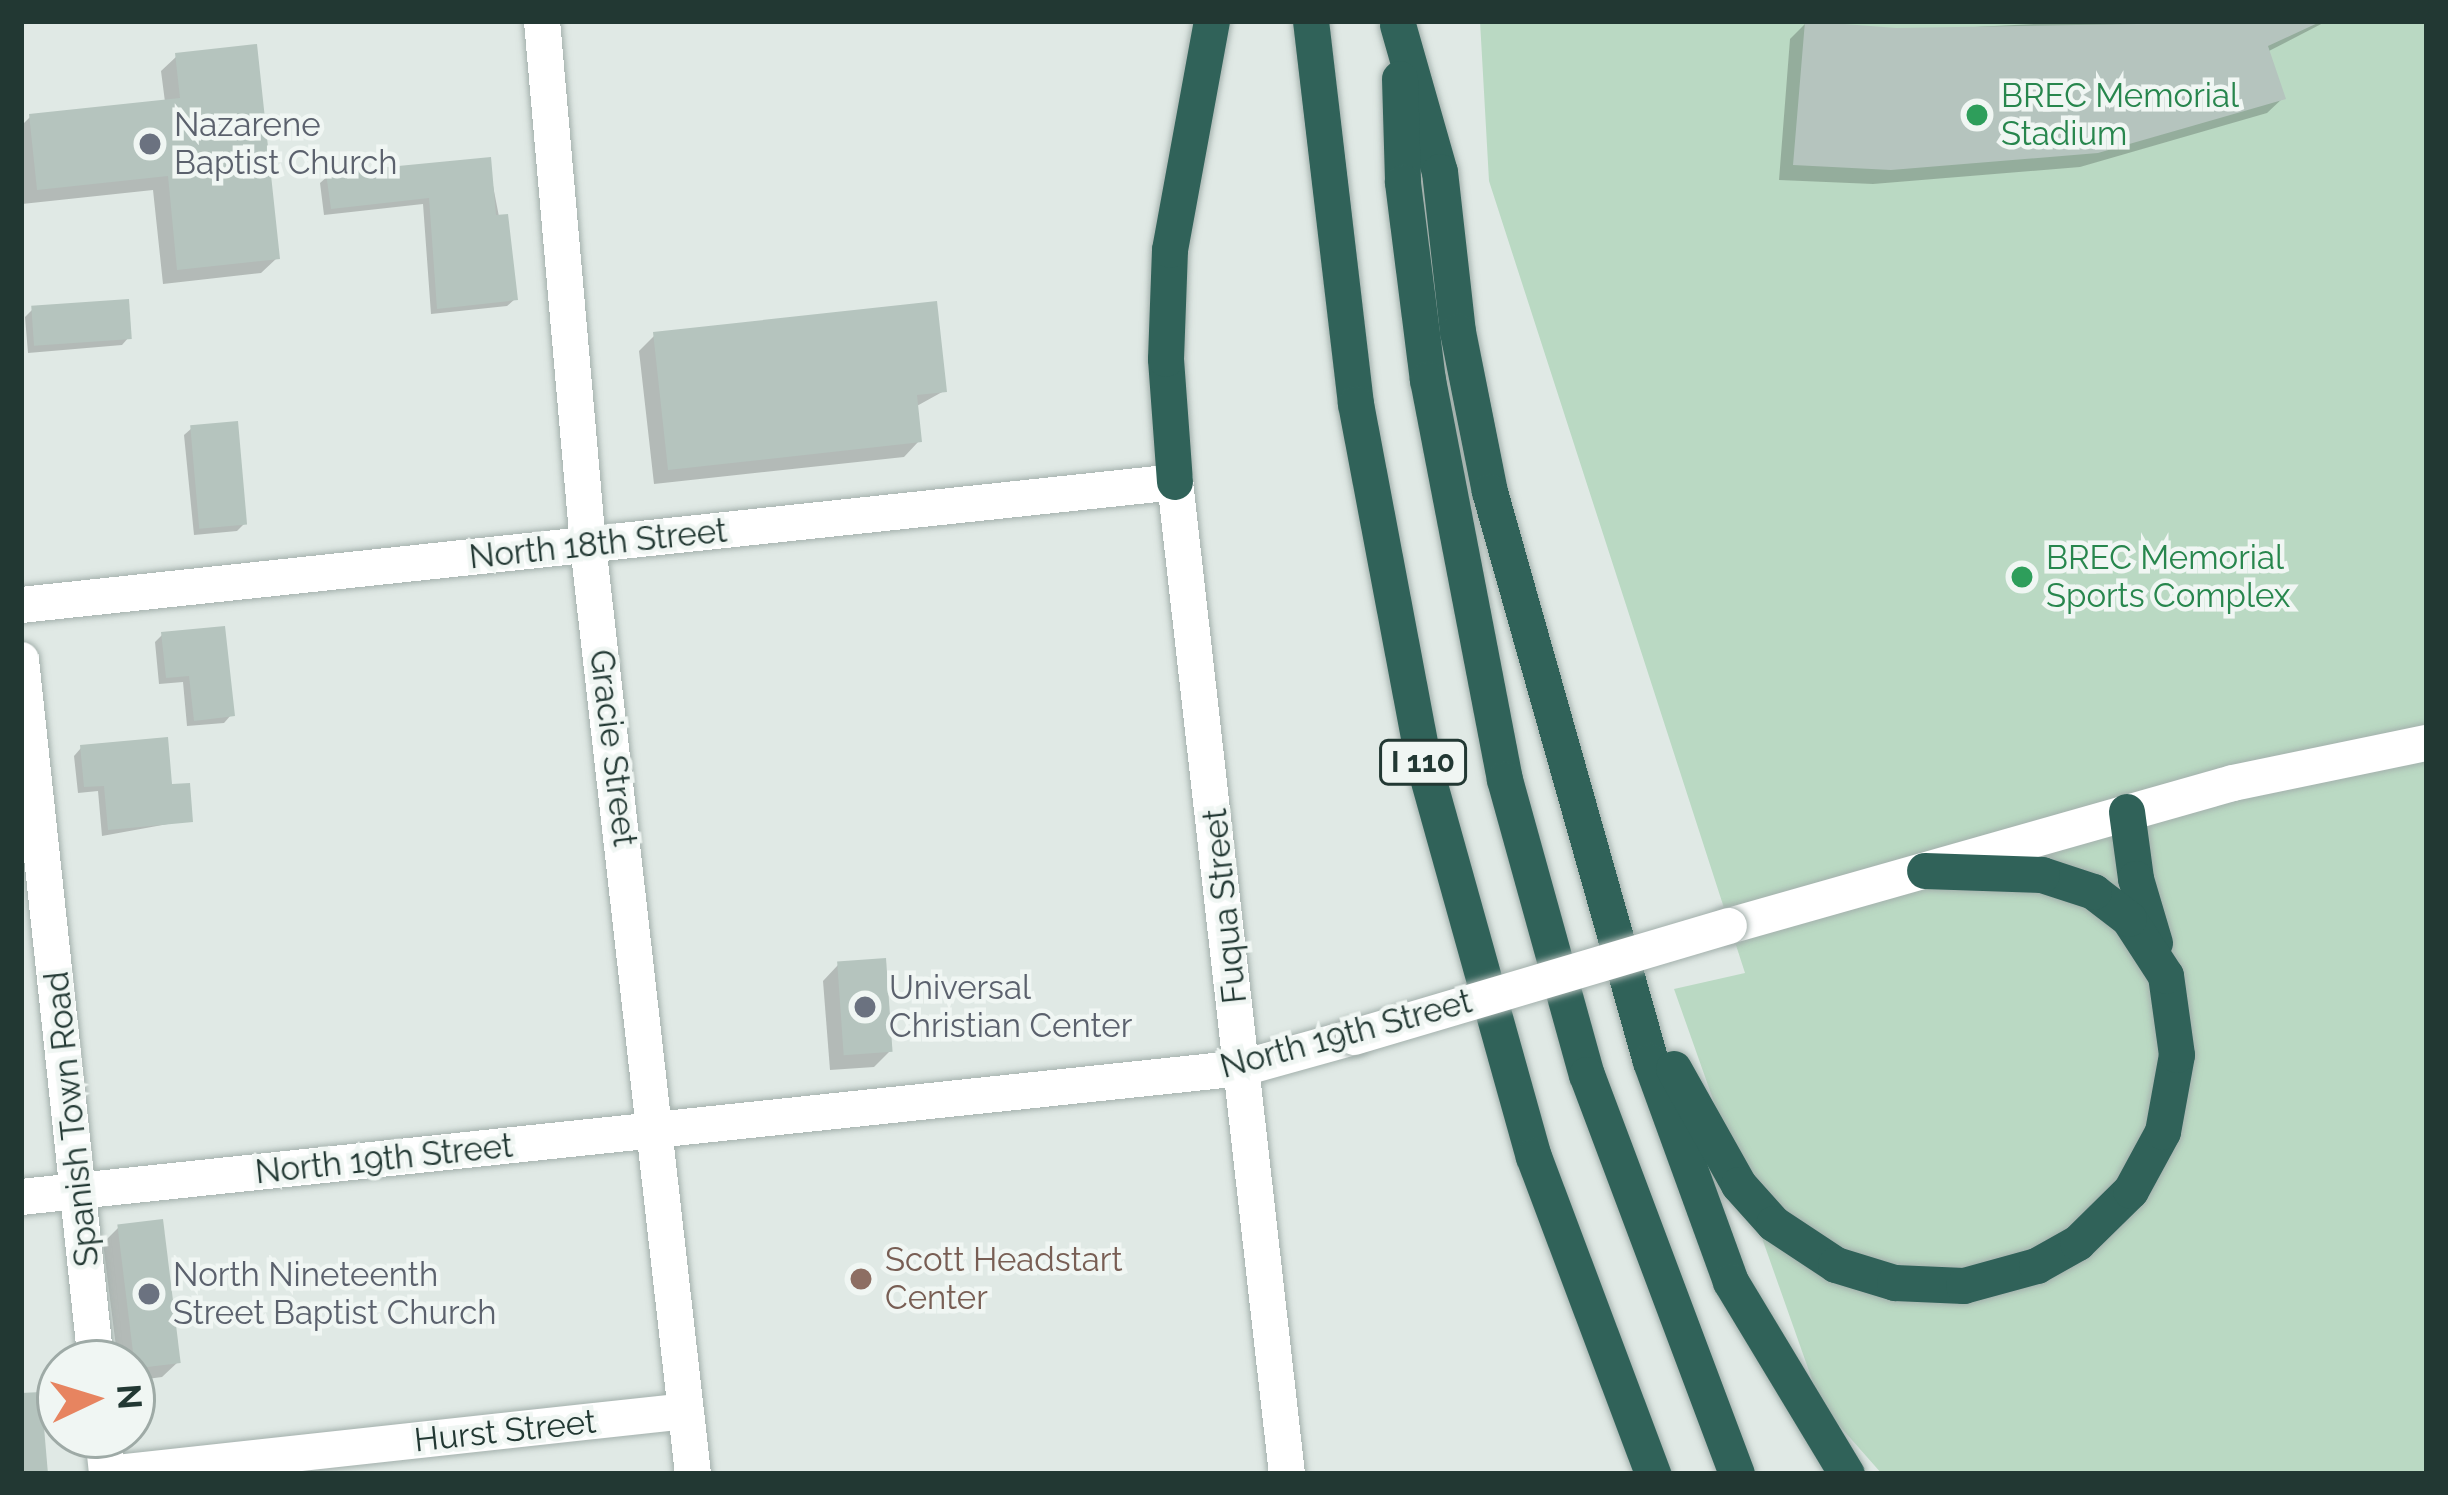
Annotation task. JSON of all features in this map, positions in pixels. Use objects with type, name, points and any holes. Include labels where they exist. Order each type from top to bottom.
[{"type":"highway","points":[[1175,482],[1166,359],[1170,250],[1211,21]]},
{"type":"highway","name":"I 110","points":[[1310,21],[1356,404],[1428,783],[1534,1157],[1654,1474]]},
{"type":"highway","points":[[1398,23],[1440,172],[1458,332],[1490,492],[1651,1062],[1712,1238],[1781,1377],[1846,1474]]},
{"type":"highway","name":"I 110","points":[[1398,23],[1403,183],[1428,380],[1505,780],[1587,1075],[1736,1474]]},
{"type":"highway","points":[[1605,887],[1669,1057],[1721,1162],[1810,1252],[1895,1283],[1964,1286],[2013,1275],[2078,1243],[2114,1211],[2146,1168],[2171,1104],[2176,1026],[2166,976],[2135,879],[2128,812]]},
{"type":"highway","points":[[1925,871],[2042,875],[2094,892],[2129,919],[2166,976]]},
{"type":"street","name":"Gracie Street","points":[[542,21],[588,545],[660,1130],[693,1474]]},
{"type":"street","name":"North 18th Street","points":[[21,605],[1175,482]]},
{"type":"street","name":"Fuqua Street","points":[[1175,482],[1287,1474]]},
{"type":"street","name":"Spanish Town Road","points":[[21,660],[95,1339]]},
{"type":"street","name":"North 19th Street","points":[[21,1197],[1242,1068],[2128,812],[2427,743]]},
{"type":"street","name":"Hurst Street","points":[[107,1474],[686,1411]]},
{"type":"green space","name":"BREC Memorial Sports Complex","points":[[1480,21],[2427,21],[2427,1474],[1882,1474],[1821,1405],[1674,989],[1745,973],[1489,181]]},
{"type":"building","points":[[1805,21],[1896,28],[2322,21],[2268,46],[2286,99],[2098,153],[1891,170],[1793,165]]},
{"type":"building","name":"Nazarene Baptist Church","points":[[257,44],[280,259],[177,270],[168,176],[37,190],[29,114],[180,98],[175,53]]},
{"type":"building","points":[[491,157],[496,215],[508,214],[518,300],[437,309],[429,198],[331,209],[326,173]]},
{"type":"building","points":[[129,299],[132,339],[34,346],[31,306]]},
{"type":"building","points":[[937,301],[947,392],[917,395],[922,442],[668,470],[653,332]]},
{"type":"building","points":[[238,421],[247,525],[199,529],[190,425]]},
{"type":"building","points":[[225,626],[235,716],[194,721],[189,676],[166,678],[161,632]]},
{"type":"building","points":[[168,737],[172,784],[190,783],[193,822],[108,830],[104,786],[84,787],[80,745]]},
{"type":"building","name":"Universal Christian Center","points":[[886,958],[893,1052],[844,1055],[837,961]]},
{"type":"building","name":"North Nineteenth Street Baptist Church","points":[[163,1219],[181,1363],[156,1366],[156,1339],[131,1339],[117,1225]]},
{"type":"building","points":[[36,1392],[36,1459],[47,1459],[48,1474],[21,1474],[21,1393]]},
{"type":"place","name":"BREC Memorial Stadium","points":[[1977,115]]},
{"type":"place","name":"Nazarene Baptist Church","points":[[150,144]]},
{"type":"place","name":"BREC Memorial Sports Complex","points":[[2022,577]]},
{"type":"place","name":"Universal Christian Center","points":[[865,1007]]},
{"type":"place","name":"Scott Headstart Center","points":[[861,1279]]},
{"type":"place","name":"North Nineteenth Street Baptist Church","points":[[149,1294]]}]
